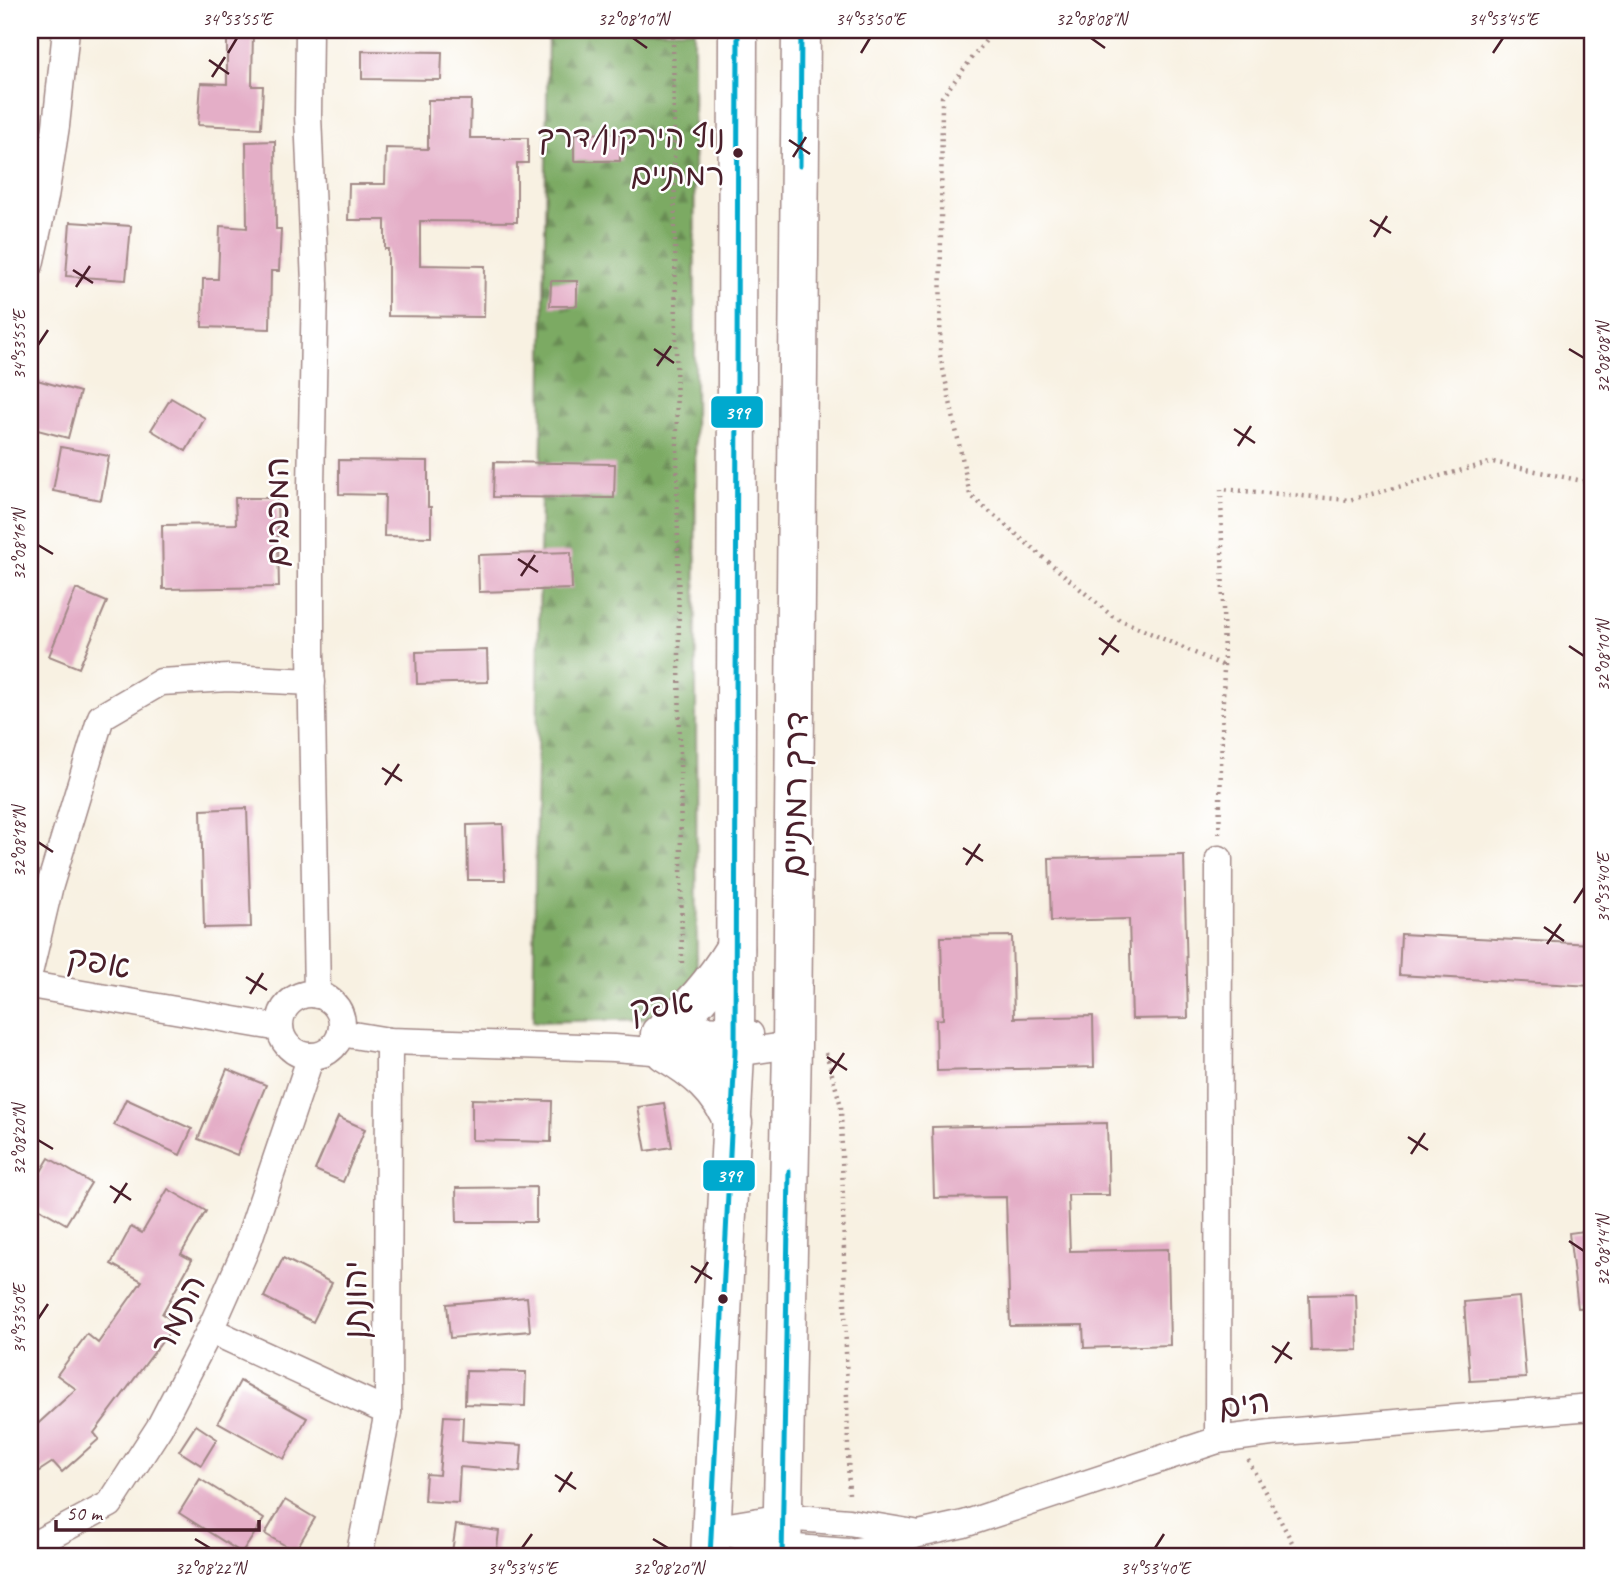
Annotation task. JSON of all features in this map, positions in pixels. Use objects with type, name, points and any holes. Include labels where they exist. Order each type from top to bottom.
[{"type":"main road","name":"דרך רמתיים","points":[[711,1543],[735,1041],[738,30]]},
{"type":"main road","name":"דרך רמתיים","points":[[783,1540],[809,1049],[801,31]]},
{"type":"main road","points":[[733,1123],[722,1099],[710,1084],[663,1043],[706,990],[735,948]]},
{"type":"street","points":[[30,265],[45,197],[56,126],[66,30]]},
{"type":"street","name":"המכבים","points":[[309,30],[308,115],[315,285],[311,486],[317,995]]},
{"type":"street","points":[[30,969],[50,885],[101,718],[161,682],[228,678],[312,682]]},
{"type":"street","points":[[1219,859],[1227,1439]]},
{"type":"street","name":"אפק","points":[[30,985],[280,1028]]},
{"type":"street","points":[[308,994],[317,995],[327,998],[340,1013],[341,1033],[330,1050],[311,1056],[294,1051],[287,1045],[280,1028],[281,1019],[290,1002],[308,994]]},
{"type":"street","name":"אפק","points":[[341,1033],[389,1041],[614,1048],[663,1043],[683,1031],[735,1041],[809,1049]]},
{"type":"street","name":"יהונתן","points":[[359,1557],[388,1412],[389,1041]]},
{"type":"street","name":"התמר","points":[[30,1547],[110,1504],[159,1428],[210,1330],[245,1251],[311,1056]]},
{"type":"street","points":[[210,1330],[388,1412]]},
{"type":"street","name":"הים","points":[[711,1543],[783,1540],[848,1552],[876,1548],[919,1534],[964,1524],[1227,1439],[1592,1407]]},
{"type":"street","name":"הים","points":[[783,1540],[849,1522],[919,1534]]},
{"type":"path","points":[[673,30],[682,971],[706,990]]},
{"type":"path","points":[[993,30],[942,97],[940,355],[970,495],[1112,616],[1224,666]]},
{"type":"path","points":[[1219,859],[1224,666],[1221,489],[1349,500],[1493,462],[1592,482]]},
{"type":"path","points":[[809,1049],[841,1107],[843,1273],[850,1457],[849,1522]]},
{"type":"path","points":[[1227,1439],[1300,1557]]},
{"type":"green space","points":[[548,30],[694,30],[697,1018],[533,1022]]},
{"type":"building","points":[[227,30],[253,30],[252,86],[263,86],[261,128],[198,125],[201,83],[227,84]]},
{"type":"building","points":[[362,51],[442,52],[441,80],[362,79]]},
{"type":"building","points":[[428,100],[471,100],[470,138],[528,138],[528,163],[517,163],[517,222],[420,221],[420,265],[485,266],[484,317],[388,316],[385,220],[348,220],[349,184],[385,184],[386,148],[428,149]]},
{"type":"building","points":[[574,133],[620,134],[620,161],[574,161]]},
{"type":"building","points":[[275,141],[276,229],[281,229],[279,271],[271,271],[270,329],[202,327],[203,279],[218,279],[220,226],[247,228],[246,142]]},
{"type":"building","points":[[70,222],[131,226],[126,280],[66,276]]},
{"type":"building","points":[[551,281],[577,281],[577,306],[550,306]]},
{"type":"building","points":[[30,378],[80,392],[68,438],[30,428]]},
{"type":"building","points":[[171,398],[205,418],[186,451],[151,430]]},
{"type":"building","points":[[61,447],[109,456],[101,500],[53,491]]},
{"type":"building","points":[[339,460],[428,461],[431,537],[384,536],[385,495],[339,494]]},
{"type":"building","points":[[494,462],[615,464],[614,498],[493,497]]},
{"type":"building","points":[[235,498],[277,498],[279,587],[163,589],[162,525],[236,524]]},
{"type":"building","points":[[571,552],[572,589],[479,592],[478,555]]},
{"type":"building","points":[[76,589],[107,602],[79,668],[49,656]]},
{"type":"building","points":[[487,650],[488,682],[417,684],[416,652]]},
{"type":"building","points":[[247,808],[251,927],[204,928],[201,810]]},
{"type":"building","points":[[503,824],[505,880],[468,880],[467,825]]},
{"type":"building","points":[[1184,855],[1188,1018],[1132,1019],[1129,919],[1051,921],[1049,858]]},
{"type":"building","points":[[1401,934],[1592,944],[1592,986],[1399,975]]},
{"type":"building","points":[[1012,936],[1014,1018],[1093,1016],[1094,1067],[937,1071],[936,1020],[943,1019],[941,937]]},
{"type":"building","points":[[227,1069],[266,1085],[237,1155],[198,1139]]},
{"type":"building","points":[[126,1099],[192,1129],[180,1155],[114,1125]]},
{"type":"building","points":[[472,1099],[552,1101],[551,1142],[472,1140]]},
{"type":"building","points":[[664,1103],[672,1147],[646,1151],[638,1107]]},
{"type":"building","points":[[338,1117],[365,1129],[343,1182],[315,1170]]},
{"type":"building","points":[[1107,1123],[1109,1195],[1068,1195],[1070,1251],[1168,1249],[1170,1345],[1084,1348],[1083,1325],[1010,1326],[1006,1197],[934,1198],[932,1127]]},
{"type":"building","points":[[49,1158],[91,1183],[66,1224],[30,1203],[30,1190]]},
{"type":"building","points":[[536,1187],[536,1222],[457,1222],[456,1188]]},
{"type":"building","points":[[168,1189],[206,1211],[181,1254],[192,1260],[162,1314],[176,1323],[94,1433],[99,1439],[62,1472],[53,1462],[30,1477],[30,1431],[76,1389],[57,1375],[87,1334],[98,1343],[142,1281],[111,1264],[131,1227],[142,1233]]},
{"type":"building","points":[[1592,1230],[1592,1307],[1578,1308],[1569,1233]]},
{"type":"building","points":[[283,1258],[332,1283],[313,1322],[264,1297]]},
{"type":"building","points":[[1356,1294],[1358,1350],[1311,1351],[1309,1295]]},
{"type":"building","points":[[527,1297],[530,1331],[450,1338],[447,1304]]},
{"type":"building","points":[[1519,1297],[1526,1378],[1470,1381],[1464,1302]]},
{"type":"building","points":[[466,1371],[526,1372],[525,1406],[465,1404]]},
{"type":"building","points":[[240,1381],[307,1418],[284,1459],[218,1422]]},
{"type":"building","points":[[444,1416],[463,1417],[462,1441],[522,1445],[520,1472],[460,1467],[458,1503],[424,1501],[426,1474],[439,1475]]},
{"type":"building","points":[[196,1425],[217,1439],[201,1465],[179,1451]]},
{"type":"building","points":[[200,1479],[264,1519],[242,1553],[179,1513]]},
{"type":"building","points":[[285,1500],[315,1518],[295,1551],[265,1534]]},
{"type":"building","points":[[456,1525],[499,1531],[496,1557],[452,1552]]},
{"type":"transit line","name":"399","points":[[710,1557],[735,1053],[738,30]]},
{"type":"transit line","name":"399","points":[[800,166],[801,30]]},
{"type":"transit line","name":"399","points":[[782,1557],[789,1171]]},
{"type":"place","name":"נוף הירקון/דרך רמתיים","points":[[738,153]]}]
